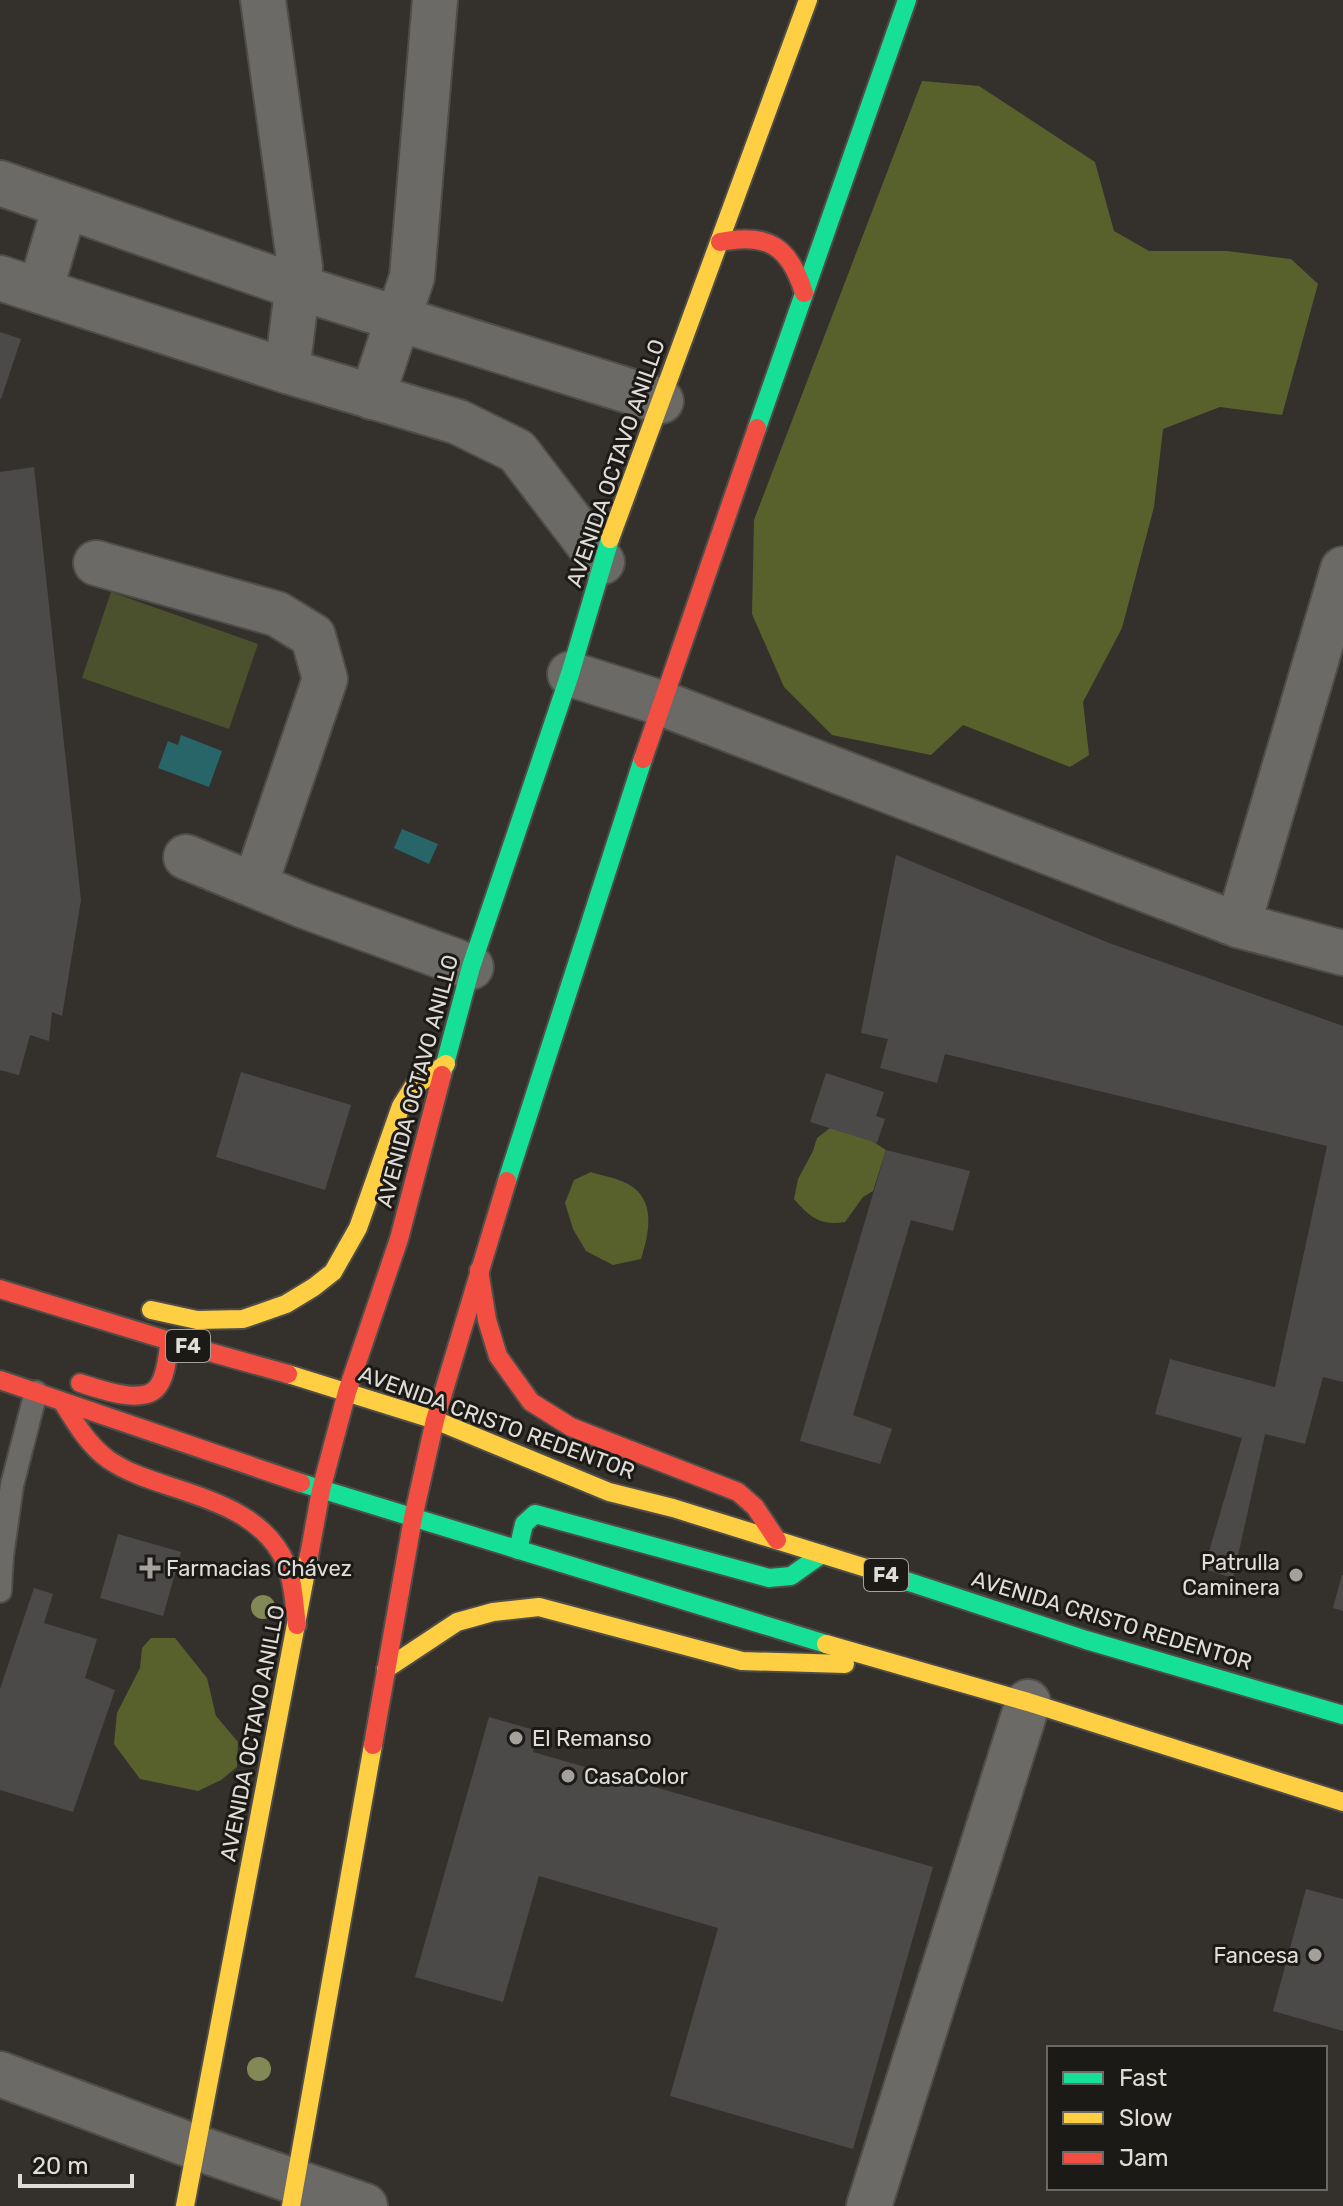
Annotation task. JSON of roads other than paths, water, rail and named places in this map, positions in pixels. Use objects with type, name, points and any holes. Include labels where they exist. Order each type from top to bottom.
[{"type":"main road","name":"AVENIDA OCTAVO ANILLO","points":[[185,2206],[321,1490],[347,1392],[399,1239],[471,967],[570,674],[602,562],[808,0]]},
{"type":"main road","points":[[293,2194],[413,1518],[435,1420],[479,1270],[661,703],[907,0]]},
{"type":"main road","points":[[720,242],[738,237],[757,238],[775,245],[790,257],[800,274],[804,293]]},
{"type":"main road","points":[[86,1314],[128,1309],[151,1310],[197,1320],[243,1319],[286,1304],[314,1287],[333,1272],[358,1228],[401,1106],[413,1087],[446,1064]]},
{"type":"main road","points":[[479,1270],[487,1320],[498,1356],[531,1402],[571,1427],[738,1492],[755,1507],[777,1540]]},
{"type":"main road","name":"AVENIDA CRISTO REDENTOR","points":[[0,1289],[435,1420],[609,1492],[673,1508],[1086,1640],[1343,1715]]},
{"type":"main road","points":[[59,1377],[132,1396],[148,1395],[159,1386],[170,1341]]},
{"type":"main road","points":[[0,1380],[321,1490],[888,1663],[1028,1702],[1343,1802]]},
{"type":"main road","points":[[63,1403],[92,1447],[119,1466],[245,1515],[269,1536],[286,1563],[297,1625]]},
{"type":"main road","points":[[518,1550],[522,1526],[527,1517],[535,1514],[769,1578],[791,1576],[822,1554]]},
{"type":"main road","points":[[386,1669],[457,1622],[493,1612],[539,1607],[742,1661],[888,1663]]},
{"type":"street","points":[[263,0],[300,267],[287,371]]},
{"type":"street","points":[[372,397],[412,277],[435,0]]},
{"type":"street","points":[[0,183],[297,287],[661,401]]},
{"type":"street","points":[[65,206],[20,285],[458,422],[517,451],[602,562]]},
{"type":"street","points":[[96,563],[277,614],[313,636],[325,679],[255,885]]},
{"type":"street","points":[[1238,925],[1343,569]]},
{"type":"street","points":[[570,674],[661,703],[1238,925],[1343,953]]},
{"type":"street","points":[[186,857],[471,967]]},
{"type":"street","points":[[869,2206],[1028,1702]]},
{"type":"street","points":[[0,2074],[195,2147],[293,2194],[365,2206]]},
{"type":"lane","points":[[0,1591],[12,1485],[36,1392]]},
{"type":"water","points":[[181,735],[222,751],[209,787],[158,768],[168,741],[178,745]]},
{"type":"water","points":[[402,829],[438,844],[429,864],[394,848]]},
{"type":"place","name":"Farmacias Chávez","points":[[150,1568]]},
{"type":"place","name":"Patrulla Caminera","points":[[1296,1575]]},
{"type":"place","name":"El Remanso","points":[[516,1738]]},
{"type":"place","name":"CasaColor","points":[[568,1776]]},
{"type":"place","name":"Fancesa","points":[[1315,1955]]}]
